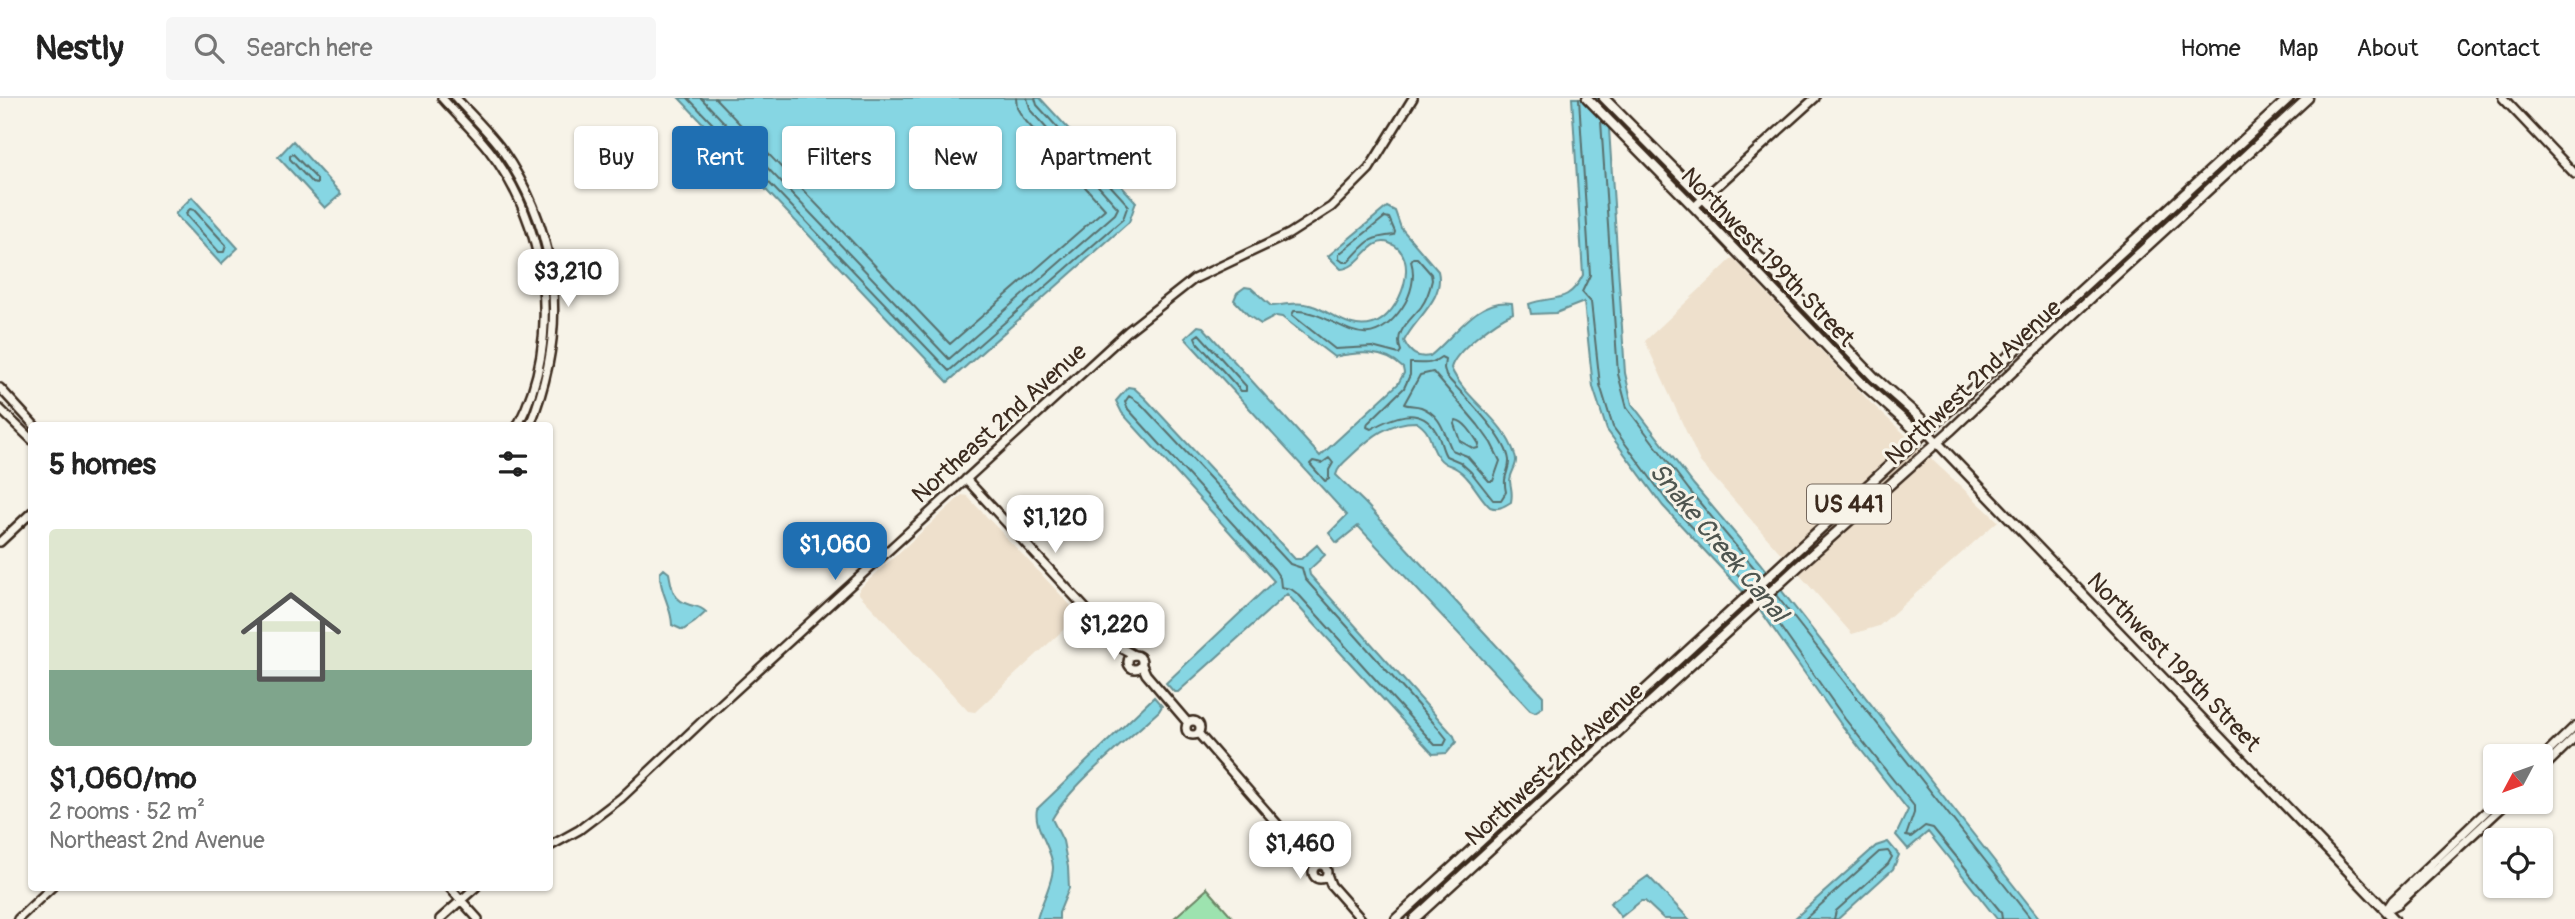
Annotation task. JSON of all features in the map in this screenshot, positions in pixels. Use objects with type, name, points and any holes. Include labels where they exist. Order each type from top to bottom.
[{"type":"main road","name":"Northwest 199th Street","points":[[1587,98],[1862,383],[1916,431],[1927,432]]},
{"type":"main road","name":"Northwest 199th Street","points":[[1604,98],[1874,377],[1925,422],[1927,432],[2395,919]]},
{"type":"main road","name":"Northwest 2nd Avenue","points":[[1396,919],[2290,98]]},
{"type":"main road","name":"Northwest 2nd Avenue","points":[[1414,919],[1938,443],[2308,98]]},
{"type":"street","points":[[442,98],[489,150],[512,185],[524,210],[536,248],[543,289],[543,332],[533,389],[520,422]]},
{"type":"street","points":[[456,98],[491,136],[516,172],[534,206],[549,258],[554,299],[552,348],[542,393],[531,422]]},
{"type":"street","name":"Northeast 2nd Avenue","points":[[553,844],[579,830],[621,798],[1128,331],[1194,279],[1289,234],[1331,207],[1369,169],[1413,98]]},
{"type":"street","points":[[1695,207],[1815,98]]},
{"type":"street","points":[[2503,98],[2575,174]]},
{"type":"street","points":[[0,388],[31,422]]},
{"type":"street","points":[[0,409],[28,436]]},
{"type":"street","points":[[966,479],[1123,649],[1131,657],[1141,657],[1139,667]]},
{"type":"street","points":[[0,542],[28,516]]},
{"type":"street","points":[[1131,657],[1129,667],[1139,667],[1146,674],[1188,723],[1187,733],[1198,733],[1316,868]]},
{"type":"street","points":[[2553,747],[2575,726]]},
{"type":"street","points":[[2553,758],[2575,737]]},
{"type":"street","points":[[2386,910],[2393,900],[2483,814]]},
{"type":"street","points":[[2386,910],[2398,904],[2495,814]]},
{"type":"street","points":[[1316,868],[1325,867],[1331,885],[1361,919]]},
{"type":"street","points":[[1316,868],[1314,876],[1331,885]]},
{"type":"street","points":[[1320,880],[1327,874]]},
{"type":"street","points":[[18,919],[48,891]]},
{"type":"street","points":[[453,891],[478,919]]},
{"type":"street","points":[[440,919],[471,891]]},
{"type":"shaded area","points":[[1733,258],[1870,402],[1998,521],[1879,626],[1852,634],[1700,462],[1645,341]]},
{"type":"shaded area","points":[[962,495],[967,496],[1078,613],[1076,618],[975,712],[968,711],[859,594],[859,589]]},
{"type":"green space","points":[[1207,889],[1234,919],[1173,919]]},
{"type":"water","points":[[679,98],[1040,98],[1066,126],[1016,126],[1016,189],[1124,189],[1136,202],[1129,222],[948,382],[765,189],[768,189],[768,126],[706,126]]},
{"type":"water","name":"Snake Creek Canal","points":[[1572,98],[1607,98],[1625,373],[1632,404],[2040,919],[1997,919],[1928,832],[1908,849],[1896,835],[1908,810],[1840,723],[1760,610],[1663,506],[1607,430],[1593,387],[1584,302],[1556,313],[1531,314],[1529,304],[1566,295],[1583,275]]},
{"type":"water","points":[[293,141],[341,194],[325,208],[278,157]]},
{"type":"water","points":[[192,197],[238,248],[221,264],[175,214]]},
{"type":"water","points":[[1387,207],[1395,211],[1401,228],[1438,271],[1437,291],[1404,341],[1414,354],[1421,357],[1430,356],[1477,312],[1488,306],[1512,303],[1513,313],[1477,337],[1460,353],[1451,368],[1465,390],[1494,420],[1510,442],[1516,459],[1510,481],[1511,502],[1500,508],[1490,507],[1462,472],[1441,461],[1426,430],[1416,422],[1397,425],[1374,436],[1343,464],[1336,475],[1543,696],[1543,707],[1535,712],[1530,710],[1358,526],[1337,543],[1329,533],[1347,515],[1185,338],[1198,326],[1203,327],[1320,456],[1398,384],[1404,373],[1403,368],[1379,355],[1361,353],[1334,357],[1282,317],[1276,316],[1261,324],[1234,300],[1237,293],[1245,287],[1251,288],[1271,306],[1308,305],[1349,323],[1365,326],[1383,319],[1392,310],[1404,285],[1405,260],[1399,250],[1382,242],[1376,244],[1354,264],[1341,269],[1328,256]]},
{"type":"water","points":[[1128,387],[1134,388],[1145,398],[1295,559],[1301,559],[1317,545],[1325,555],[1309,570],[1310,575],[1454,736],[1456,742],[1447,753],[1433,754],[1287,594],[1178,692],[1174,692],[1166,683],[1274,581],[1122,413],[1116,401]]},
{"type":"water","points":[[664,569],[669,573],[676,597],[706,612],[683,630],[672,625],[660,580],[660,573]]},
{"type":"water","points":[[1154,697],[1162,706],[1159,711],[1086,777],[1052,819],[1063,841],[1069,888],[1059,919],[1037,919],[1053,867],[1036,816],[1037,809]]},
{"type":"water","points":[[1888,842],[1899,855],[1893,869],[1838,919],[1794,919],[1876,846]]},
{"type":"water","points":[[1648,876],[1689,919],[1664,919],[1645,901],[1641,901],[1621,917],[1610,903]]}]
